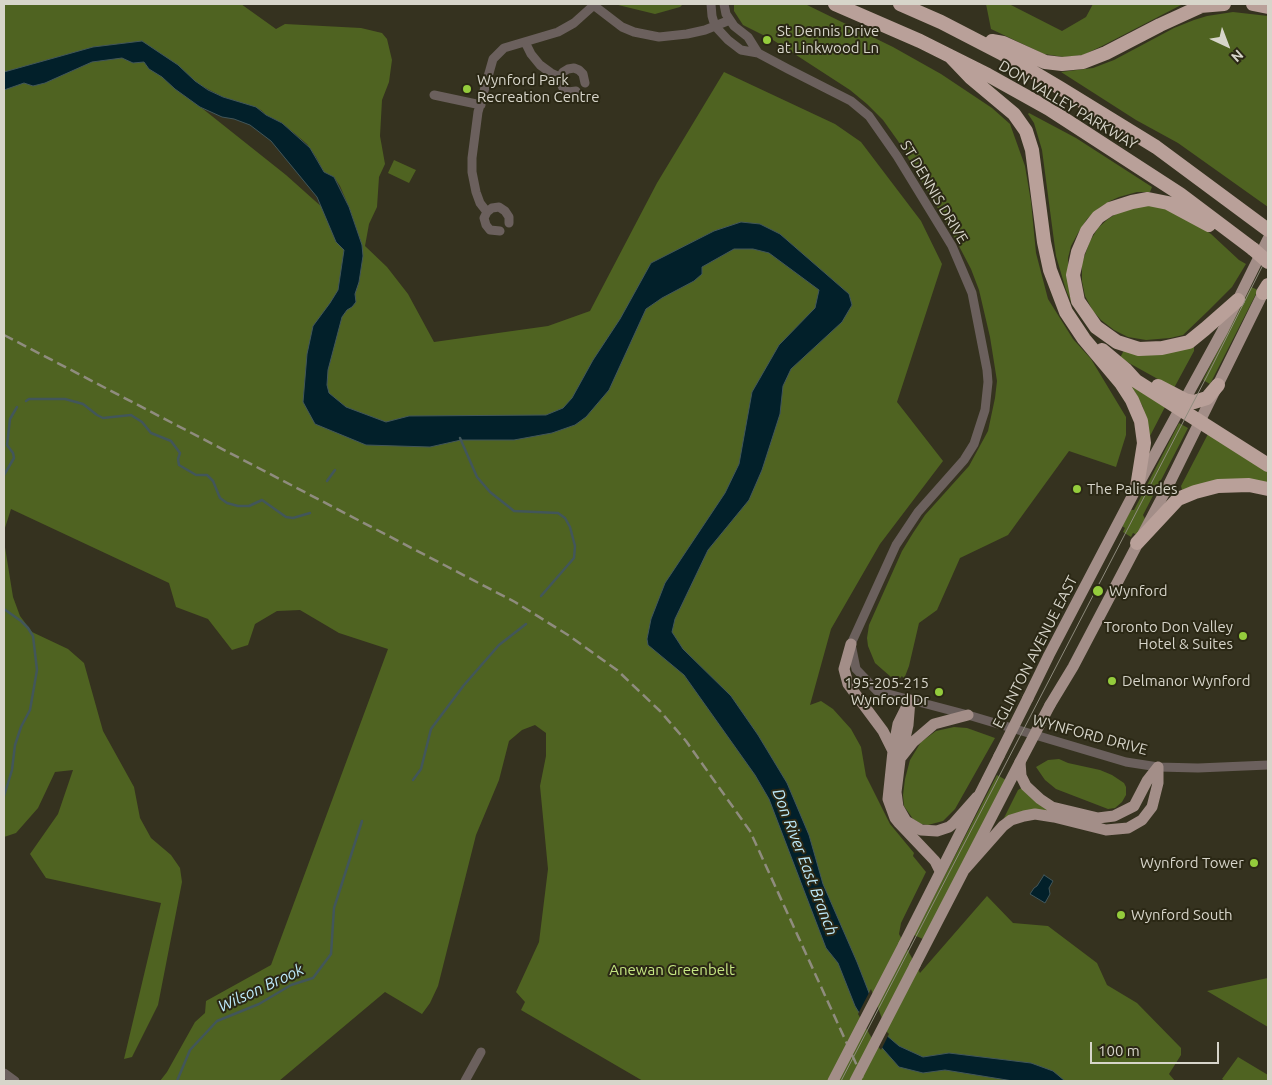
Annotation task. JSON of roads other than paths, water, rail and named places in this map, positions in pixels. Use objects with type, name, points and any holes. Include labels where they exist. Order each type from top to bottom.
[{"type":"highway","name":"DON VALLEY PARKWAY","points":[[835,4],[920,41],[1049,109],[1180,194],[1268,262]]},
{"type":"highway","name":"DON VALLEY PARKWAY","points":[[900,4],[1009,58],[1156,147],[1267,232]]},
{"type":"highway","points":[[972,38],[1003,43],[1045,62],[1062,64],[1082,62],[1106,53],[1203,5],[1224,4]]},
{"type":"highway","points":[[1253,4],[1268,7]]},
{"type":"highway","points":[[950,56],[971,78],[1014,114],[1026,131],[1032,150],[1044,242],[1050,270],[1060,297],[1066,312],[1084,339],[1121,383],[1132,400],[1141,422],[1144,443],[1137,487]]},
{"type":"highway","points":[[1238,300],[1189,342],[1162,348],[1139,348],[1117,342],[1096,327],[1078,301],[1073,274],[1078,252],[1087,231],[1098,217],[1110,209],[1148,199],[1172,205],[1253,249]]},
{"type":"highway","points":[[1060,297],[1096,345],[1126,370],[1136,382],[1182,405],[1201,422],[1268,465]]},
{"type":"highway","points":[[1182,405],[1207,398],[1218,385]]},
{"type":"highway","points":[[1137,543],[1178,499],[1218,486],[1249,485],[1268,488]]},
{"type":"main road","name":"EGLINTON AVENUE EAST","points":[[833,1081],[1049,655],[1238,300],[1267,232]]},
{"type":"main road","points":[[855,1081],[1020,762],[1050,705],[1073,667],[1201,422],[1267,287]]},
{"type":"main road","points":[[851,644],[844,669],[848,684],[883,731],[896,755]]},
{"type":"main road","points":[[910,700],[898,724],[896,755],[898,807],[906,821],[920,830],[937,831],[949,827],[977,798]]},
{"type":"main road","points":[[940,871],[935,861],[899,824],[890,806],[888,791],[896,755],[934,724],[968,715]]},
{"type":"main road","points":[[1020,762],[1021,776],[1026,786],[1040,799],[1052,807],[1098,818],[1114,816],[1134,806],[1147,780],[1158,767]]},
{"type":"main road","points":[[965,869],[1003,826],[1011,820],[1024,816],[1035,814],[1054,817],[1106,830],[1128,828],[1142,820],[1152,807],[1158,783],[1158,767]]},
{"type":"street","points":[[711,4],[712,16],[716,26]]},
{"type":"street","name":"ST DENNIS DRIVE","points":[[724,4],[726,14],[734,26],[748,37],[758,53]]},
{"type":"street","points":[[487,212],[477,195],[472,172],[473,144],[487,73],[492,59],[504,48],[558,32],[574,23],[593,5],[622,26],[646,35],[672,37],[716,26],[730,20]]},
{"type":"street","name":"ST DENNIS DRIVE","points":[[716,26],[728,40],[741,50],[758,53],[851,101],[869,116],[897,156],[952,246],[972,294],[988,382],[985,410],[974,444],[951,477],[918,512],[896,545],[851,644]]},
{"type":"street","points":[[525,42],[531,54],[540,65],[560,77]]},
{"type":"street","points":[[576,91],[568,92],[563,88],[560,83],[560,77],[563,72],[574,68],[579,70],[583,74],[585,83]]},
{"type":"street","points":[[434,95],[481,105]]},
{"type":"street","points":[[500,231],[490,230],[486,225],[484,218],[487,212],[492,208],[499,207],[509,217],[509,223]]},
{"type":"street","points":[[851,644],[856,669],[877,691],[910,700]]},
{"type":"street","name":"WYNFORD DRIVE","points":[[910,700],[968,715],[1126,762],[1158,767],[1198,768],[1268,765]]},
{"type":"street","points":[[464,1081],[481,1052]]},
{"type":"street","points":[[4,1073],[15,1081]]},
{"type":"water","name":"Don River East Branch","points":[[142,41],[178,65],[208,90],[223,97],[256,107],[266,115],[282,123],[310,148],[324,172],[334,177],[349,207],[362,245],[363,256],[355,294],[356,302],[342,317],[328,370],[327,385],[329,393],[346,407],[386,422],[409,416],[546,415],[563,408],[572,398],[593,360],[620,319],[651,263],[714,231],[741,222],[760,224],[780,234],[849,294],[852,305],[842,322],[791,369],[783,386],[780,414],[762,470],[749,500],[708,550],[675,619],[672,632],[683,649],[731,696],[758,735],[787,783],[809,835],[823,884],[857,962],[885,1034],[899,1046],[923,1057],[949,1053],[1031,1063],[1053,1071],[1065,1081],[1013,1081],[945,1070],[923,1073],[899,1067],[876,1041],[855,1006],[838,963],[826,948],[769,799],[755,775],[684,675],[648,645],[647,639],[651,619],[665,583],[725,493],[739,464],[752,392],[779,345],[815,308],[819,290],[769,253],[753,249],[734,249],[702,267],[702,274],[694,281],[646,309],[609,390],[586,417],[575,425],[552,433],[514,440],[461,440],[430,447],[366,445],[315,424],[303,402],[307,354],[313,326],[338,290],[344,250],[336,242],[317,197],[271,141],[250,125],[222,117],[200,107],[149,69],[144,62],[133,63],[122,58],[92,62],[45,83],[33,86],[24,83],[4,90],[4,72],[93,47]]},
{"type":"water","points":[[1044,875],[1053,881],[1049,888],[1050,894],[1045,903],[1030,894]]},
{"type":"waterway","points":[[26,401],[29,399],[65,399],[83,404],[103,418],[131,415],[142,422],[151,433],[171,441],[180,453],[179,465],[196,475],[207,475],[213,481],[220,498],[227,503],[249,506],[262,500],[286,517],[293,518],[310,513]]},
{"type":"waterway","points":[[4,475],[14,458],[7,445],[10,419],[17,407]]},
{"type":"waterway","name":"Wilson Brook","points":[[460,438],[477,477],[490,492],[514,511],[558,513],[565,518],[570,527],[575,546],[574,558],[541,596]]},
{"type":"waterway","points":[[327,481],[335,470]]},
{"type":"waterway","points":[[4,609],[21,621],[33,636],[37,670],[30,710],[21,727],[15,745],[12,770],[4,796]]},
{"type":"waterway","name":"Wilson Brook","points":[[413,780],[421,769],[431,729],[464,685],[499,645],[526,624]]},
{"type":"waterway","name":"Wilson Brook","points":[[177,1081],[190,1050],[217,1021],[259,1004],[291,985],[313,978],[331,954],[334,908],[362,821]]},
{"type":"tram line","points":[[841,1081],[1268,255]]},
{"type":"railway","points":[[4,335],[515,602],[568,635],[617,670],[660,711],[686,741],[750,831],[864,1081]]},
{"type":"place","name":"St Dennis Drive at Linkwood Ln","points":[[767,40]]},
{"type":"place","name":"Wynford Park Recreation Centre","points":[[467,89]]},
{"type":"place","name":"The Palisades","points":[[1077,489]]},
{"type":"place","name":"Wynford","points":[[1098,591]]},
{"type":"place","name":"Toronto Don Valley Hotel & Suites","points":[[1243,636]]},
{"type":"place","name":"Delmanor Wynford","points":[[1112,681]]},
{"type":"place","name":"195-205-215 Wynford Dr","points":[[939,692]]},
{"type":"place","name":"Wynford Tower","points":[[1254,863]]},
{"type":"place","name":"Wynford South","points":[[1121,915]]},
{"type":"park label","name":"Anewan Greenbelt","points":[[672,970]]}]
